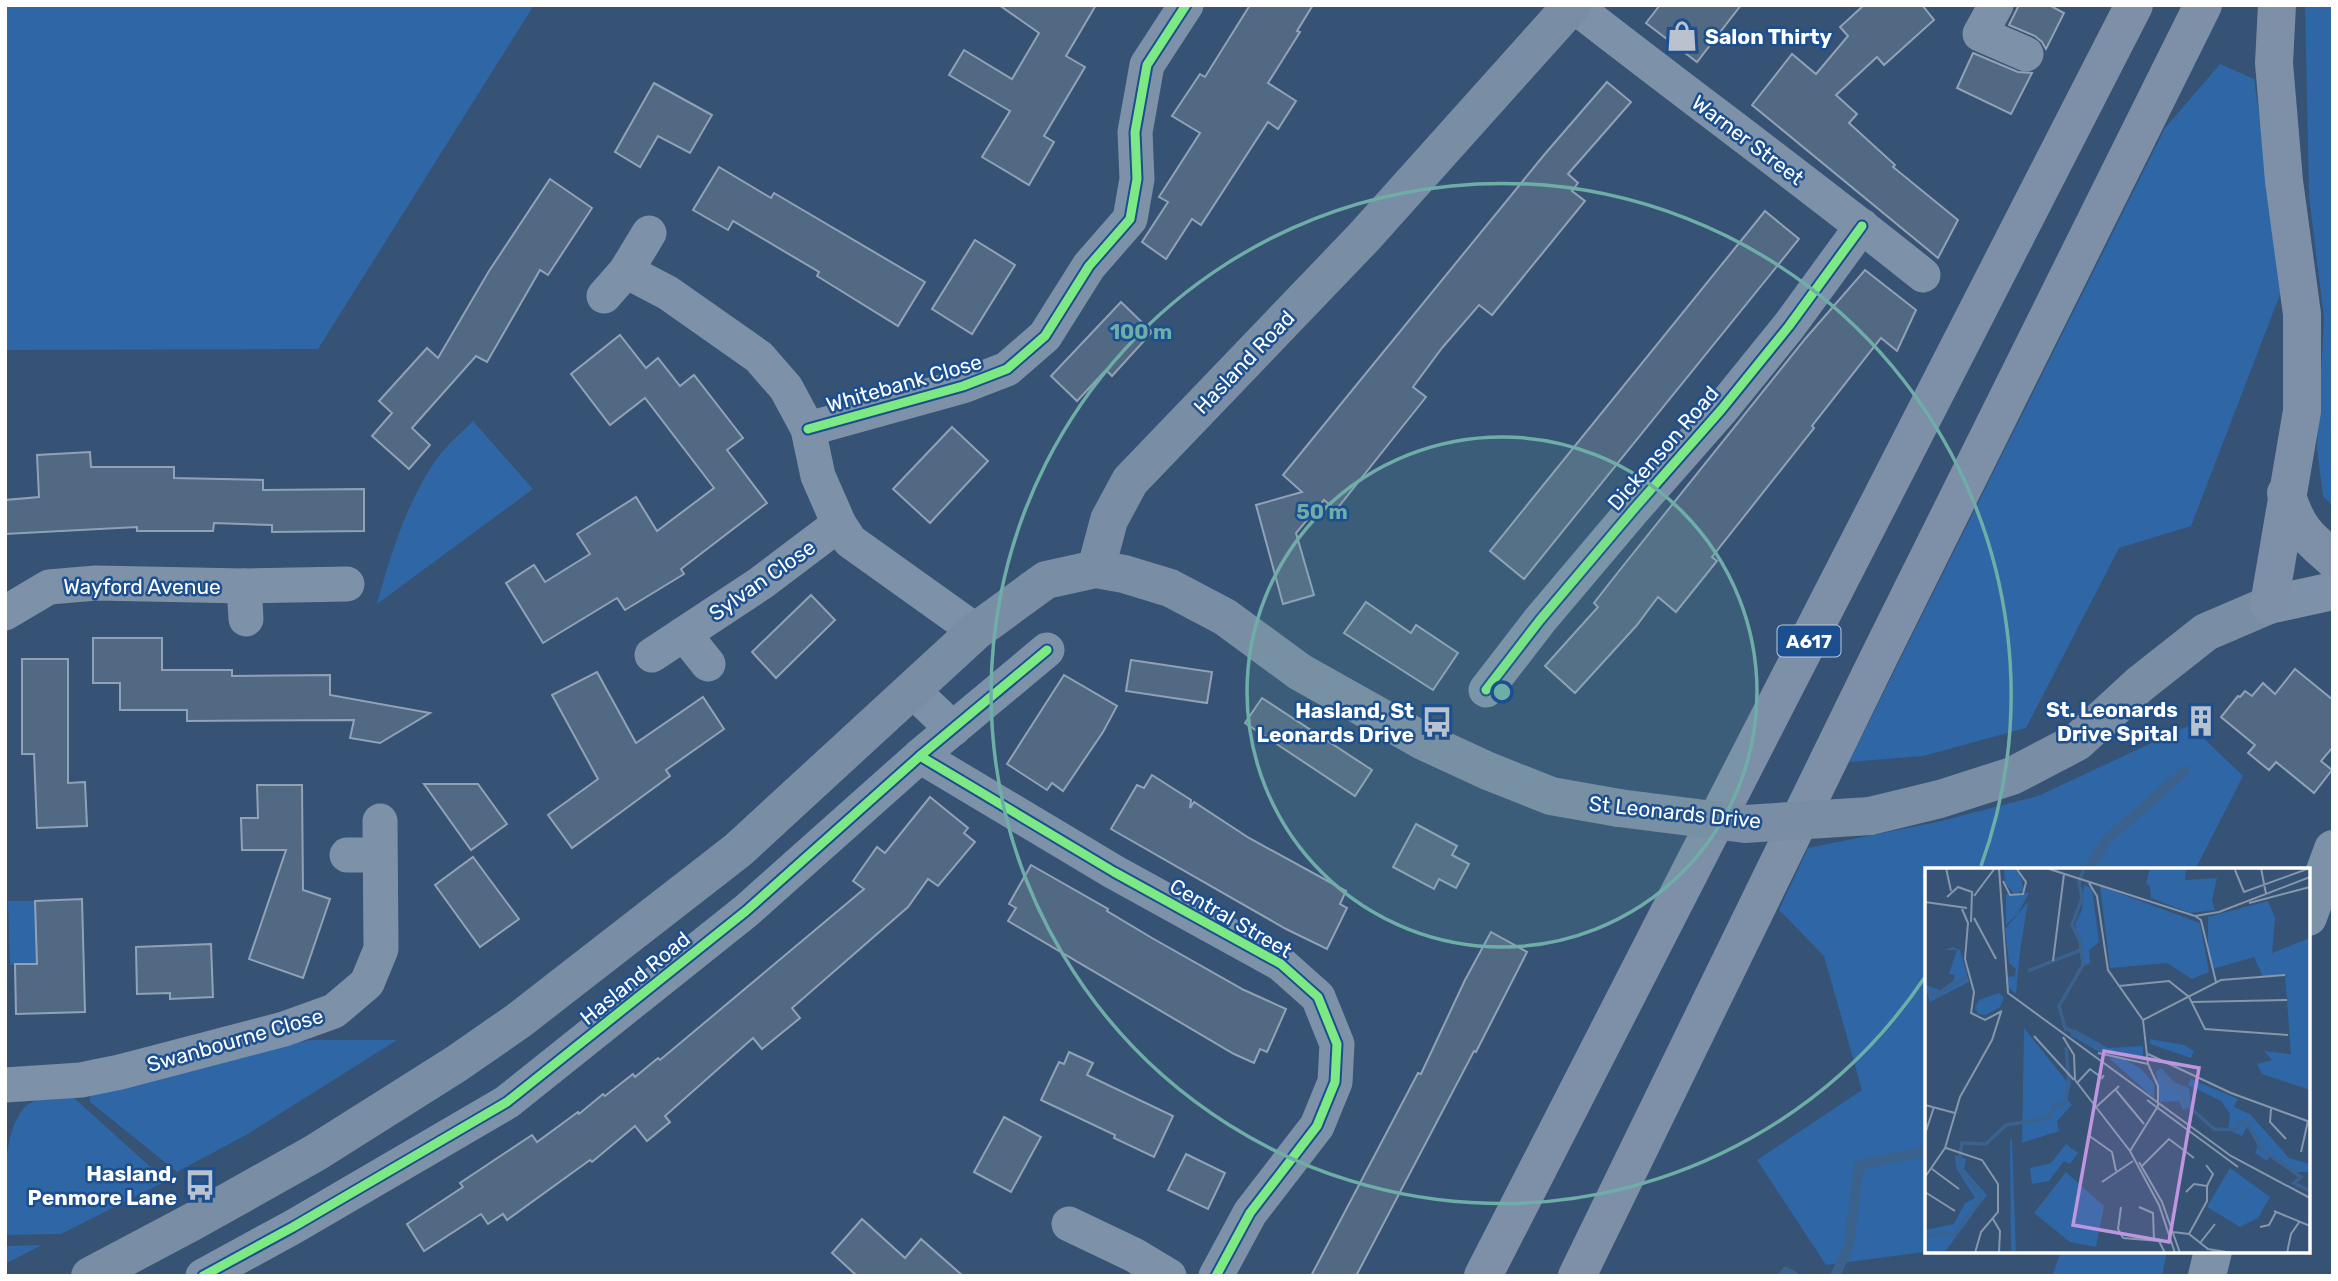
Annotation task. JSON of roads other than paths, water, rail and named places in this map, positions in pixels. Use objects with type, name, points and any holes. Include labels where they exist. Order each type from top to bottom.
[{"type":"highway","name":"A617","points":[[1483,1276],[2134,5]]},
{"type":"highway","points":[[1577,1276],[1877,661],[2203,5]]},
{"type":"highway","points":[[2269,605],[2302,411],[2302,314],[2284,181],[2274,63],[2277,5]]},
{"type":"highway","points":[[2286,494],[2294,518],[2305,535],[2333,559]]},
{"type":"main road","name":"Hasland Road","points":[[90,1276],[130,1266],[456,1064],[518,1021],[738,849],[976,631],[1046,580],[1096,569],[1109,520],[1130,481],[1364,237],[1573,5]]},
{"type":"main road","name":"St Leonards Drive","points":[[1096,569],[1124,574],[1170,588],[1224,617],[1300,672],[1423,741],[1551,796],[1619,808],[1745,824],[1870,816],[1940,799],[2012,776],[2077,742],[2140,684],[2206,632],[2269,605]]},
{"type":"street","name":"Whitebank Close","points":[[807,429],[962,387],[1007,369],[1045,336],[1090,266],[1129,219],[1137,179],[1135,132],[1147,65],[1186,5]]},
{"type":"street","name":"Warner Street","points":[[1573,5],[1923,275]]},
{"type":"street","points":[[1996,5],[1980,34],[2026,54]]},
{"type":"street","name":"Dickenson Road","points":[[1486,690],[1540,620],[1721,410],[1789,326],[1862,226]]},
{"type":"street","name":"Whitebank Close","points":[[649,233],[615,284],[668,293],[759,357],[786,388],[807,429],[818,476],[839,524],[850,541],[976,631]]},
{"type":"street","name":"Sylvan Close","points":[[652,655],[761,583],[839,524]]},
{"type":"street","name":"Wayford Avenue","points":[[5,613],[49,587],[96,583],[245,603],[347,584]]},
{"type":"street","name":"St Leonards Drive","points":[[2269,605],[2333,592]]},
{"type":"street","points":[[684,634],[708,664]]},
{"type":"street","name":"Hasland Road","points":[[203,1276],[293,1227],[507,1102],[746,911],[920,757],[1047,650]]},
{"type":"street","points":[[912,690],[953,729]]},
{"type":"street","name":"Central Street","points":[[920,757],[1114,872],[1281,964],[1318,997],[1337,1044],[1335,1082],[1317,1126],[1250,1213],[1216,1276]]},
{"type":"street","name":"Swanbourne Close","points":[[5,1085],[81,1080],[120,1072],[284,1029],[334,1011],[368,983],[381,949],[363,855],[380,821]]},
{"type":"street","points":[[2310,912],[2333,849]]},
{"type":"street","points":[[1069,1224],[1134,1255],[1168,1276]]},
{"type":"street","points":[[2207,1276],[2213,1253]]},
{"type":"waterway","points":[[2089,868],[2107,839],[2185,771]]},
{"type":"waterway","points":[[1835,1276],[1849,1246],[1859,1165],[1925,1151]]},
{"type":"waterway","points":[[1783,1276],[1786,1272],[1794,1276]]},
{"type":"place","name":"Salon Thirty","points":[[1682,36]]},
{"type":"place","name":"St. Leonards Drive Spital","points":[[2201,721]]},
{"type":"place","name":"Hasland, St Leonards Drive","points":[[1437,722]]},
{"type":"place","name":"Hasland, Penmore Lane","points":[[200,1185]]}]
